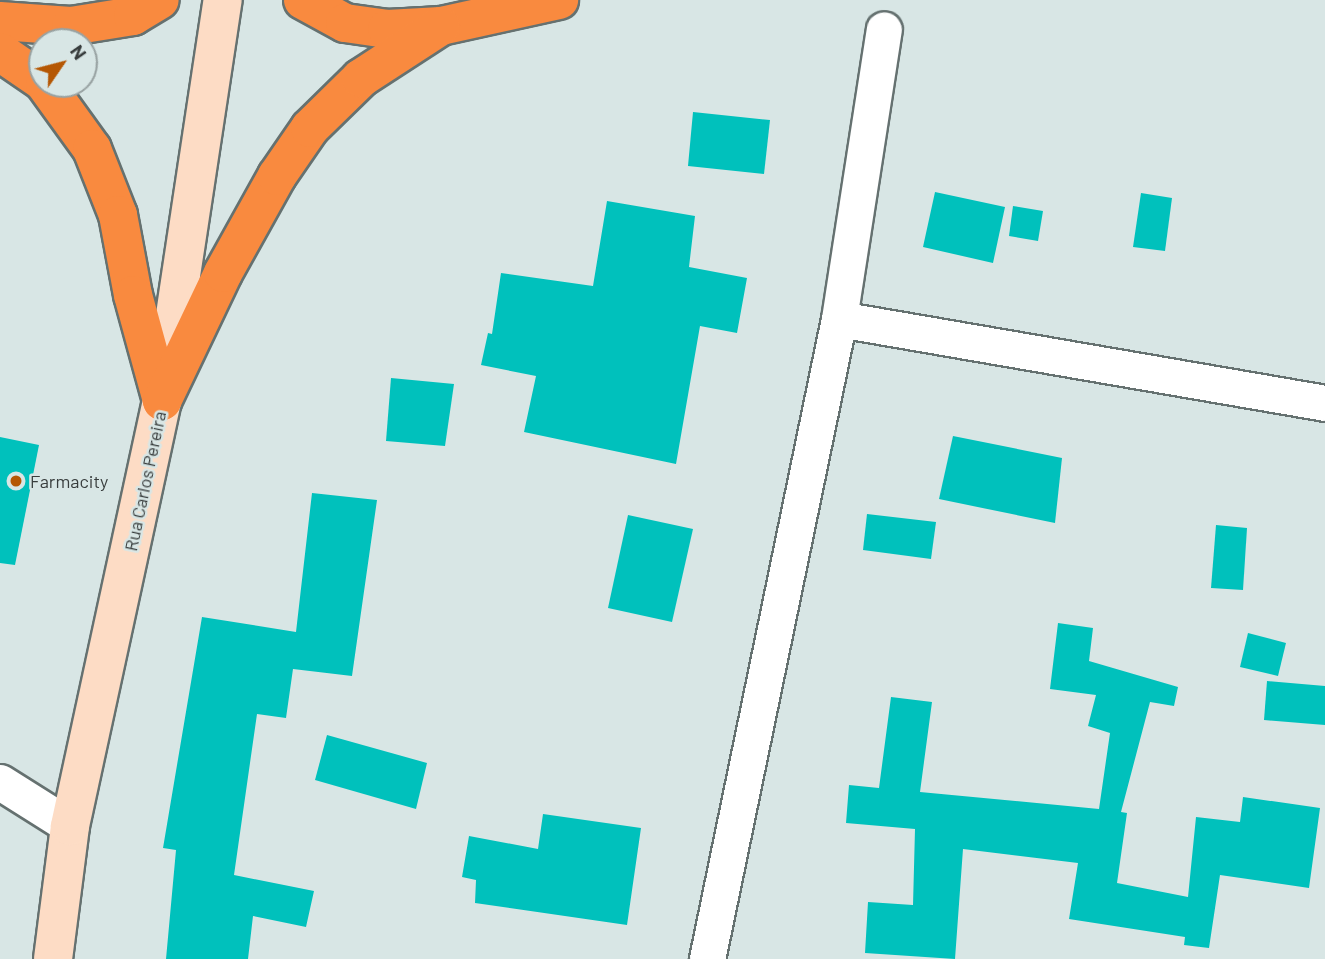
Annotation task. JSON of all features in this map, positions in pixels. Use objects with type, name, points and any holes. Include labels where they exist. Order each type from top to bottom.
[{"type":"highway","points":[[0,21],[71,26],[133,16],[160,0]]},
{"type":"highway","points":[[303,0],[345,23],[387,29],[441,26],[559,0]]},
{"type":"highway","points":[[162,401],[223,274],[276,176],[310,128],[362,78],[441,26]]},
{"type":"highway","points":[[0,52],[28,72]]},
{"type":"highway","points":[[54,98],[92,149],[118,215],[133,295],[162,401]]},
{"type":"main road","name":"Rua Carlos Pereira","points":[[53,959],[70,826],[162,401],[223,0]]},
{"type":"street","points":[[707,959],[839,319],[884,29]]},
{"type":"street","points":[[839,319],[1325,403]]},
{"type":"street","points":[[0,782],[70,826]]},
{"type":"building","points":[[693,112],[770,120],[764,174],[688,166]]},
{"type":"building","points":[[935,192],[1005,207],[993,263],[923,247]]},
{"type":"building","points":[[1141,193],[1172,198],[1165,251],[1133,247]]},
{"type":"building","points":[[607,201],[695,216],[689,267],[747,278],[737,333],[700,326],[676,464],[524,432],[536,376],[481,365],[488,333],[492,334],[501,273],[593,286]]},
{"type":"building","points":[[1013,206],[1043,211],[1038,241],[1009,236]]},
{"type":"building","points":[[391,378],[454,384],[445,446],[386,441]]},
{"type":"building","points":[[953,436],[1062,458],[1055,523],[939,499]]},
{"type":"building","name":"Farmacity","points":[[0,437],[39,445],[15,565],[0,563]]},
{"type":"building","points":[[312,493],[377,500],[352,676],[293,669],[286,718],[257,714],[234,875],[314,891],[306,927],[253,916],[248,959],[166,959],[176,850],[163,848],[202,617],[296,632]]},
{"type":"building","points":[[867,514],[936,522],[931,559],[863,550]]},
{"type":"building","points":[[628,515],[693,529],[672,622],[608,608]]},
{"type":"building","points":[[1216,525],[1247,528],[1243,590],[1211,588]]},
{"type":"building","points":[[1058,623],[1093,628],[1089,661],[1178,687],[1174,706],[1150,702],[1121,812],[1127,813],[1117,883],[1188,897],[1196,817],[1240,822],[1243,797],[1320,808],[1309,888],[1220,875],[1209,948],[1184,945],[1185,937],[1069,919],[1078,863],[963,849],[955,959],[865,953],[868,902],[913,905],[915,829],[846,823],[849,785],[879,788],[891,697],[932,702],[920,792],[1099,809],[1110,733],[1088,726],[1096,695],[1050,689]]},
{"type":"building","points":[[1248,633],[1286,643],[1278,676],[1240,667]]},
{"type":"building","points":[[1267,681],[1325,686],[1325,725],[1264,720]]},
{"type":"building","points":[[327,735],[427,763],[416,809],[315,780]]},
{"type":"building","points":[[543,814],[641,828],[627,925],[475,903],[476,880],[462,877],[469,836],[538,849]]},
{"type":"place","name":"Farmacity","points":[[16,481]]}]
